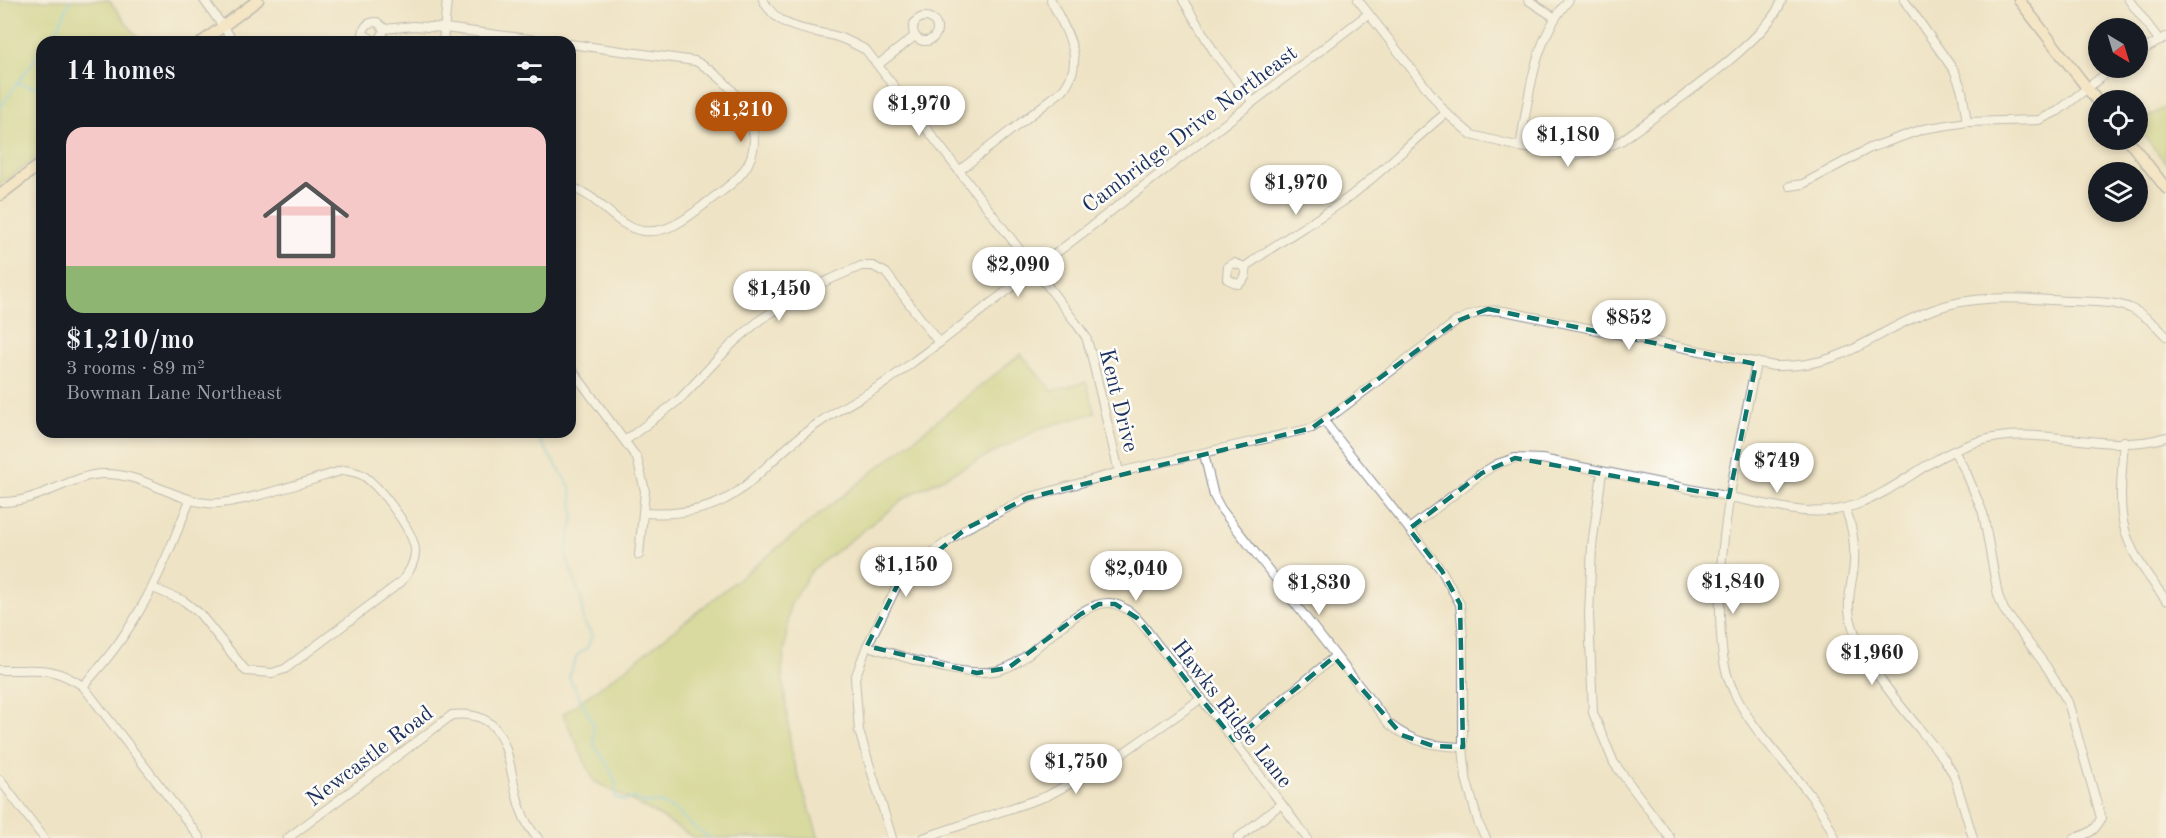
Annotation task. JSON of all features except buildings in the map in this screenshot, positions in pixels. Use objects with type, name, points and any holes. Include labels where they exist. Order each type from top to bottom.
[{"type":"street","points":[[204,0],[230,36]]},
{"type":"street","points":[[210,36],[258,0]]},
{"type":"street","points":[[444,36],[447,0]]},
{"type":"street","name":"Kent Drive","points":[[763,0],[774,16],[784,24],[855,43],[866,50],[1064,307],[1086,337],[1119,472]]},
{"type":"street","points":[[960,170],[1063,90],[1071,80],[1076,56],[1051,0]]},
{"type":"street","points":[[1183,0],[1216,55],[1252,101]]},
{"type":"street","points":[[1358,0],[1446,113],[1472,135],[1520,147],[1576,155],[1622,141],[1752,41],[1773,18],[1782,0]]},
{"type":"street","points":[[1528,0],[1554,17]]},
{"type":"street","points":[[1520,147],[1532,82],[1544,39],[1554,17],[1569,0]]},
{"type":"street","points":[[1904,0],[1955,72],[1962,91],[1967,122]]},
{"type":"street","points":[[2019,0],[2089,90]]},
{"type":"street","points":[[2128,0],[2163,39],[2148,48]]},
{"type":"street","name":"Cambridge Drive Northeast","points":[[643,513],[692,512],[720,503],[744,489],[791,444],[819,422],[883,383],[939,343],[1368,14]]},
{"type":"street","points":[[385,29],[413,26],[506,36]]},
{"type":"street","points":[[879,64],[915,36]]},
{"type":"street","points":[[576,45],[695,61],[710,68],[743,106],[753,127],[754,140],[753,153],[737,180],[684,220],[660,230],[644,231],[628,226],[613,217],[594,197],[576,190]]},
{"type":"street","points":[[1790,186],[1803,184],[1848,158],[1894,138],[1923,129],[1967,122],[2039,120],[2058,111],[2099,78]]},
{"type":"street","points":[[1245,267],[1271,247],[1341,203],[1380,172],[1407,144],[1446,113]]},
{"type":"street","points":[[2136,150],[2166,188]]},
{"type":"street","points":[[0,195],[36,168]]},
{"type":"street","points":[[626,440],[679,400],[733,343],[761,319],[815,286],[861,266],[873,266],[886,273],[939,343]]},
{"type":"street","points":[[892,838],[860,731],[855,678],[867,646],[899,582],[927,556],[967,528],[1026,498],[1119,472],[1297,433],[1324,421],[1457,321],[1488,309],[1756,364],[1791,367],[1822,363],[1852,352],[1909,320],[1937,308],[1971,300],[2000,298],[2109,303],[2130,308],[2148,318],[2166,336]]},
{"type":"street","points":[[1756,364],[1721,541],[1719,585],[1721,633],[1728,676],[1743,709],[1815,803],[1835,838]]},
{"type":"street","points":[[576,375],[626,440],[643,473],[643,513],[639,555]]},
{"type":"street","points":[[1324,421],[1442,571],[1460,604],[1463,637],[1463,747],[1466,778],[1472,803],[1486,838]]},
{"type":"street","points":[[1409,529],[1482,473],[1515,458],[1542,459],[1809,513],[1846,510],[1879,496],[1954,451],[2000,436],[2124,441],[2152,441],[2166,437]]},
{"type":"street","points":[[2124,441],[2120,495],[2121,518],[2126,539],[2143,570],[2166,600]]},
{"type":"street","points":[[1954,451],[1966,472],[1983,513],[1998,595],[2004,610],[2058,683],[2074,718],[2101,818],[2097,828],[2089,834],[2074,838]]},
{"type":"street","points":[[1204,454],[1214,496],[1221,509],[1334,657],[1389,724],[1402,735],[1433,746],[1463,747]]},
{"type":"street","points":[[0,502],[11,502],[46,494],[98,474],[126,475],[190,500],[222,505],[344,470],[359,473],[370,481],[412,534],[416,552],[411,568],[401,582],[285,669],[272,673],[246,671],[198,612],[184,601],[153,588]]},
{"type":"street","points":[[1602,472],[1592,546],[1589,615],[1593,713],[1614,763],[1670,838]]},
{"type":"street","points":[[83,686],[112,656],[153,588],[190,500]]},
{"type":"street","points":[[1846,510],[1854,537],[1855,554],[1849,609],[1856,637],[1870,664],[1954,775],[1973,838]]},
{"type":"street","name":"Hawks Ridge Lane","points":[[867,646],[977,673],[1008,668],[1081,614],[1100,604],[1115,604],[1137,618],[1202,698],[1307,838]]},
{"type":"street","points":[[1233,740],[1334,657]]},
{"type":"street","points":[[0,670],[47,670],[65,674],[83,686],[200,838]]},
{"type":"street","points":[[923,838],[1047,796],[1113,760],[1202,698]]},
{"type":"street","name":"Newcastle Road","points":[[288,838],[452,715],[470,713],[486,718],[501,733],[512,783],[532,836]]},
{"type":"street","points":[[0,780],[44,838]]},
{"type":"street","points":[[1238,838],[1281,804]]},
{"type":"highlighted area","points":[[1488,309],[1756,364],[1729,497],[1515,458],[1482,473],[1409,529],[1442,571],[1460,604],[1463,747],[1433,746],[1402,735],[1334,657],[1234,740],[1137,618],[1115,604],[1099,604],[1081,614],[1008,668],[977,673],[867,646],[899,582],[967,528],[1027,498],[1312,428],[1457,321]]},
{"type":"green space","points":[[0,0],[109,0],[136,36],[36,36],[36,158],[0,185]]},
{"type":"green space","points":[[2166,107],[2166,163],[2148,141],[2148,117]]},
{"type":"green space","points":[[1021,354],[1052,391],[1086,382],[1095,413],[1041,428],[908,496],[812,570],[790,605],[782,672],[792,757],[819,838],[694,838],[655,813],[594,781],[563,714],[629,666]]},
{"type":"waterway","points":[[53,36],[71,0]]},
{"type":"waterway","points":[[0,108],[36,57]]},
{"type":"waterway","points":[[16,83],[36,87]]},
{"type":"waterway","points":[[538,438],[571,488],[574,518],[565,553],[582,602],[583,621],[592,635],[587,648],[577,655],[569,677],[593,723],[594,745],[609,767],[616,785],[615,797],[624,801],[633,798],[647,804],[658,802],[677,811],[692,826],[711,838]]}]
